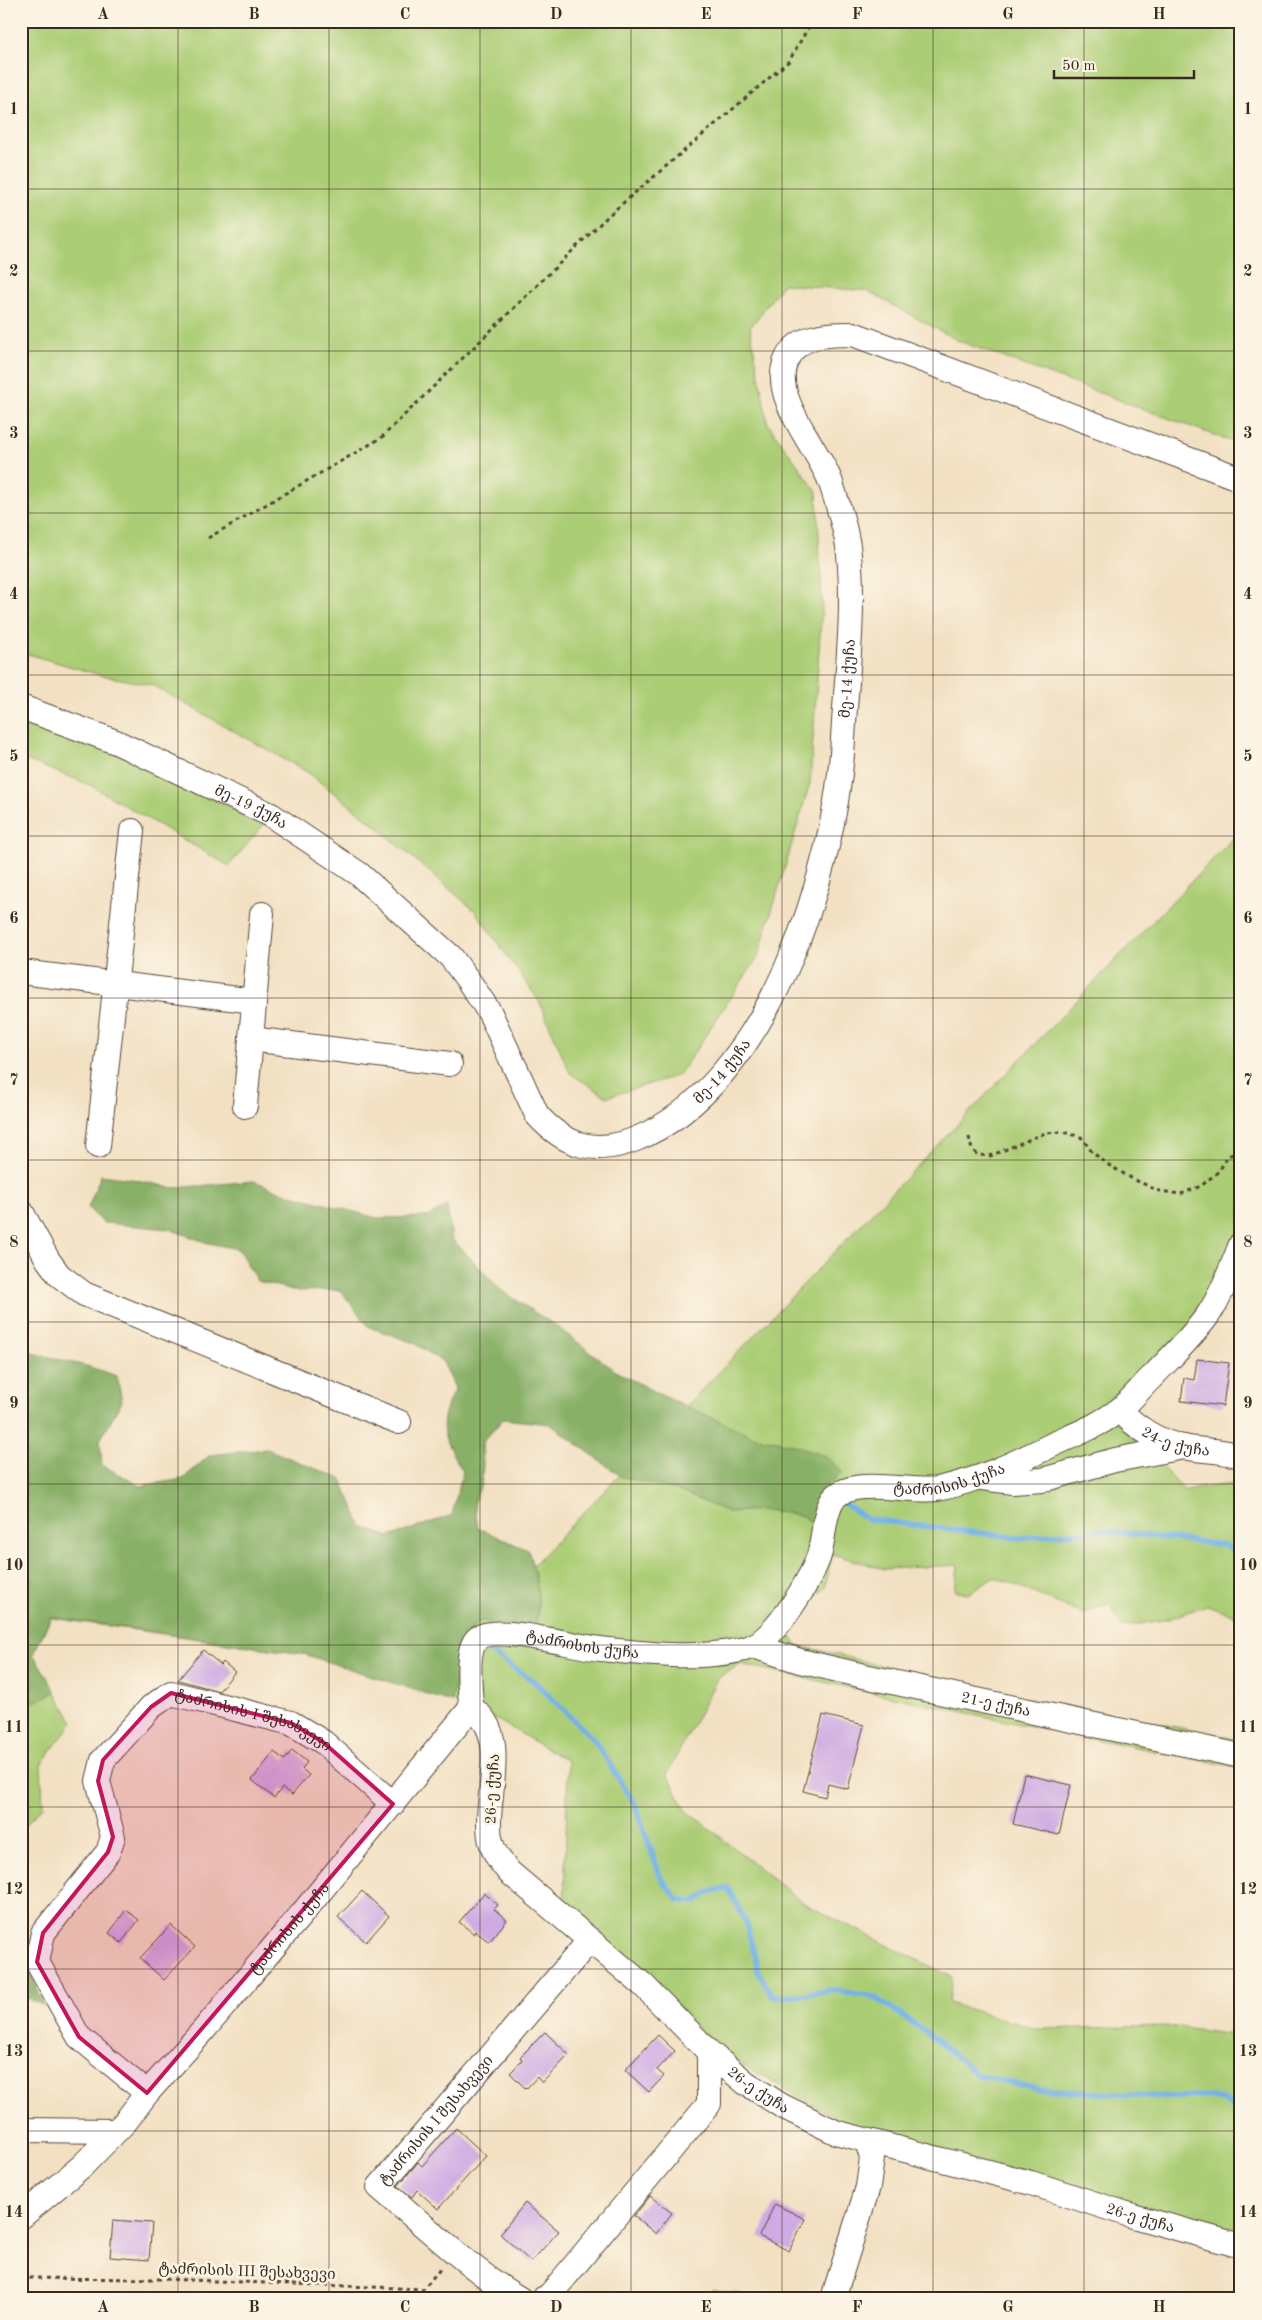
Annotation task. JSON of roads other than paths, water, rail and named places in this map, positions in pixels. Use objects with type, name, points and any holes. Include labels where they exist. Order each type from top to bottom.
[{"type":"street","name":"მე-14 ქუჩა","points":[[451,957],[490,1013],[537,1115],[550,1129],[572,1143],[594,1147],[622,1144],[652,1133],[684,1112],[720,1077],[750,1034],[797,948],[818,886],[831,833],[842,748],[850,600],[849,554],[839,508],[827,473],[790,407],[784,384],[785,362],[796,347],[810,338],[827,334],[852,334],[1241,479]]},
{"type":"street","name":"მე-19 ქუჩა","points":[[21,707],[116,742],[270,815],[359,874],[451,957]]},
{"type":"street","points":[[98,1146],[132,831]]},
{"type":"street","points":[[245,1106],[262,914]]},
{"type":"street","points":[[21,972],[254,1001]]},
{"type":"street","points":[[251,1039],[450,1064]]},
{"type":"street","points":[[21,1211],[59,1276],[84,1294],[399,1422]]},
{"type":"street","name":"ტაძრისის ქუჩა","points":[[21,2217],[82,2166],[116,2131],[147,2093],[202,2032],[471,1708],[469,1652],[477,1638],[489,1634],[510,1634],[599,1649],[702,1655],[753,1646],[774,1631],[807,1581],[820,1554],[825,1521],[834,1497],[849,1489],[856,1488],[936,1489],[1002,1469],[1088,1428],[1120,1410],[1208,1314],[1241,1244]]},
{"type":"street","name":"24-ე ქუჩა","points":[[1120,1410],[1128,1419],[1166,1443],[1184,1448],[1225,1451],[1241,1456]]},
{"type":"street","points":[[975,1477],[1013,1482],[1042,1480],[1115,1460],[1184,1448]]},
{"type":"street","name":"21-ე ქუჩა","points":[[753,1646],[800,1661],[864,1676],[1241,1756]]},
{"type":"street","name":"ტაძრისის I შესახვევი","points":[[147,2093],[79,2037],[37,1962],[43,1933],[108,1852],[113,1837],[98,1781],[102,1760],[150,1707],[172,1693],[291,1723],[323,1742],[393,1804]]},
{"type":"street","name":"26-ე ქუჩა","points":[[471,1708],[486,1720],[494,1745],[489,1826],[491,1844],[499,1860],[509,1872],[643,1985],[709,2052],[746,2083],[782,2106],[835,2132],[1032,2182],[1133,2216],[1241,2246]]},
{"type":"street","name":"ტაძრისის I შესახვევი","points":[[520,2299],[454,2251],[379,2187],[590,1940]]},
{"type":"street","points":[[543,2299],[549,2296],[709,2104],[709,2052]]},
{"type":"street","points":[[21,2130],[116,2131]]},
{"type":"street","points":[[835,2292],[868,2187],[872,2158],[867,2141]]},
{"type":"waterway","points":[[843,1503],[867,1519],[1019,1538],[1101,1530],[1224,1545],[1241,1552]]},
{"type":"waterway","points":[[485,1648],[536,1683],[595,1741],[635,1804],[660,1876],[678,1900],[694,1902],[711,1891],[728,1888],[746,1922],[759,1973],[772,1996],[792,1996],[833,1990],[875,1997],[925,2031],[978,2075],[1038,2089],[1149,2096],[1208,2097],[1225,2101],[1241,2111]]}]
